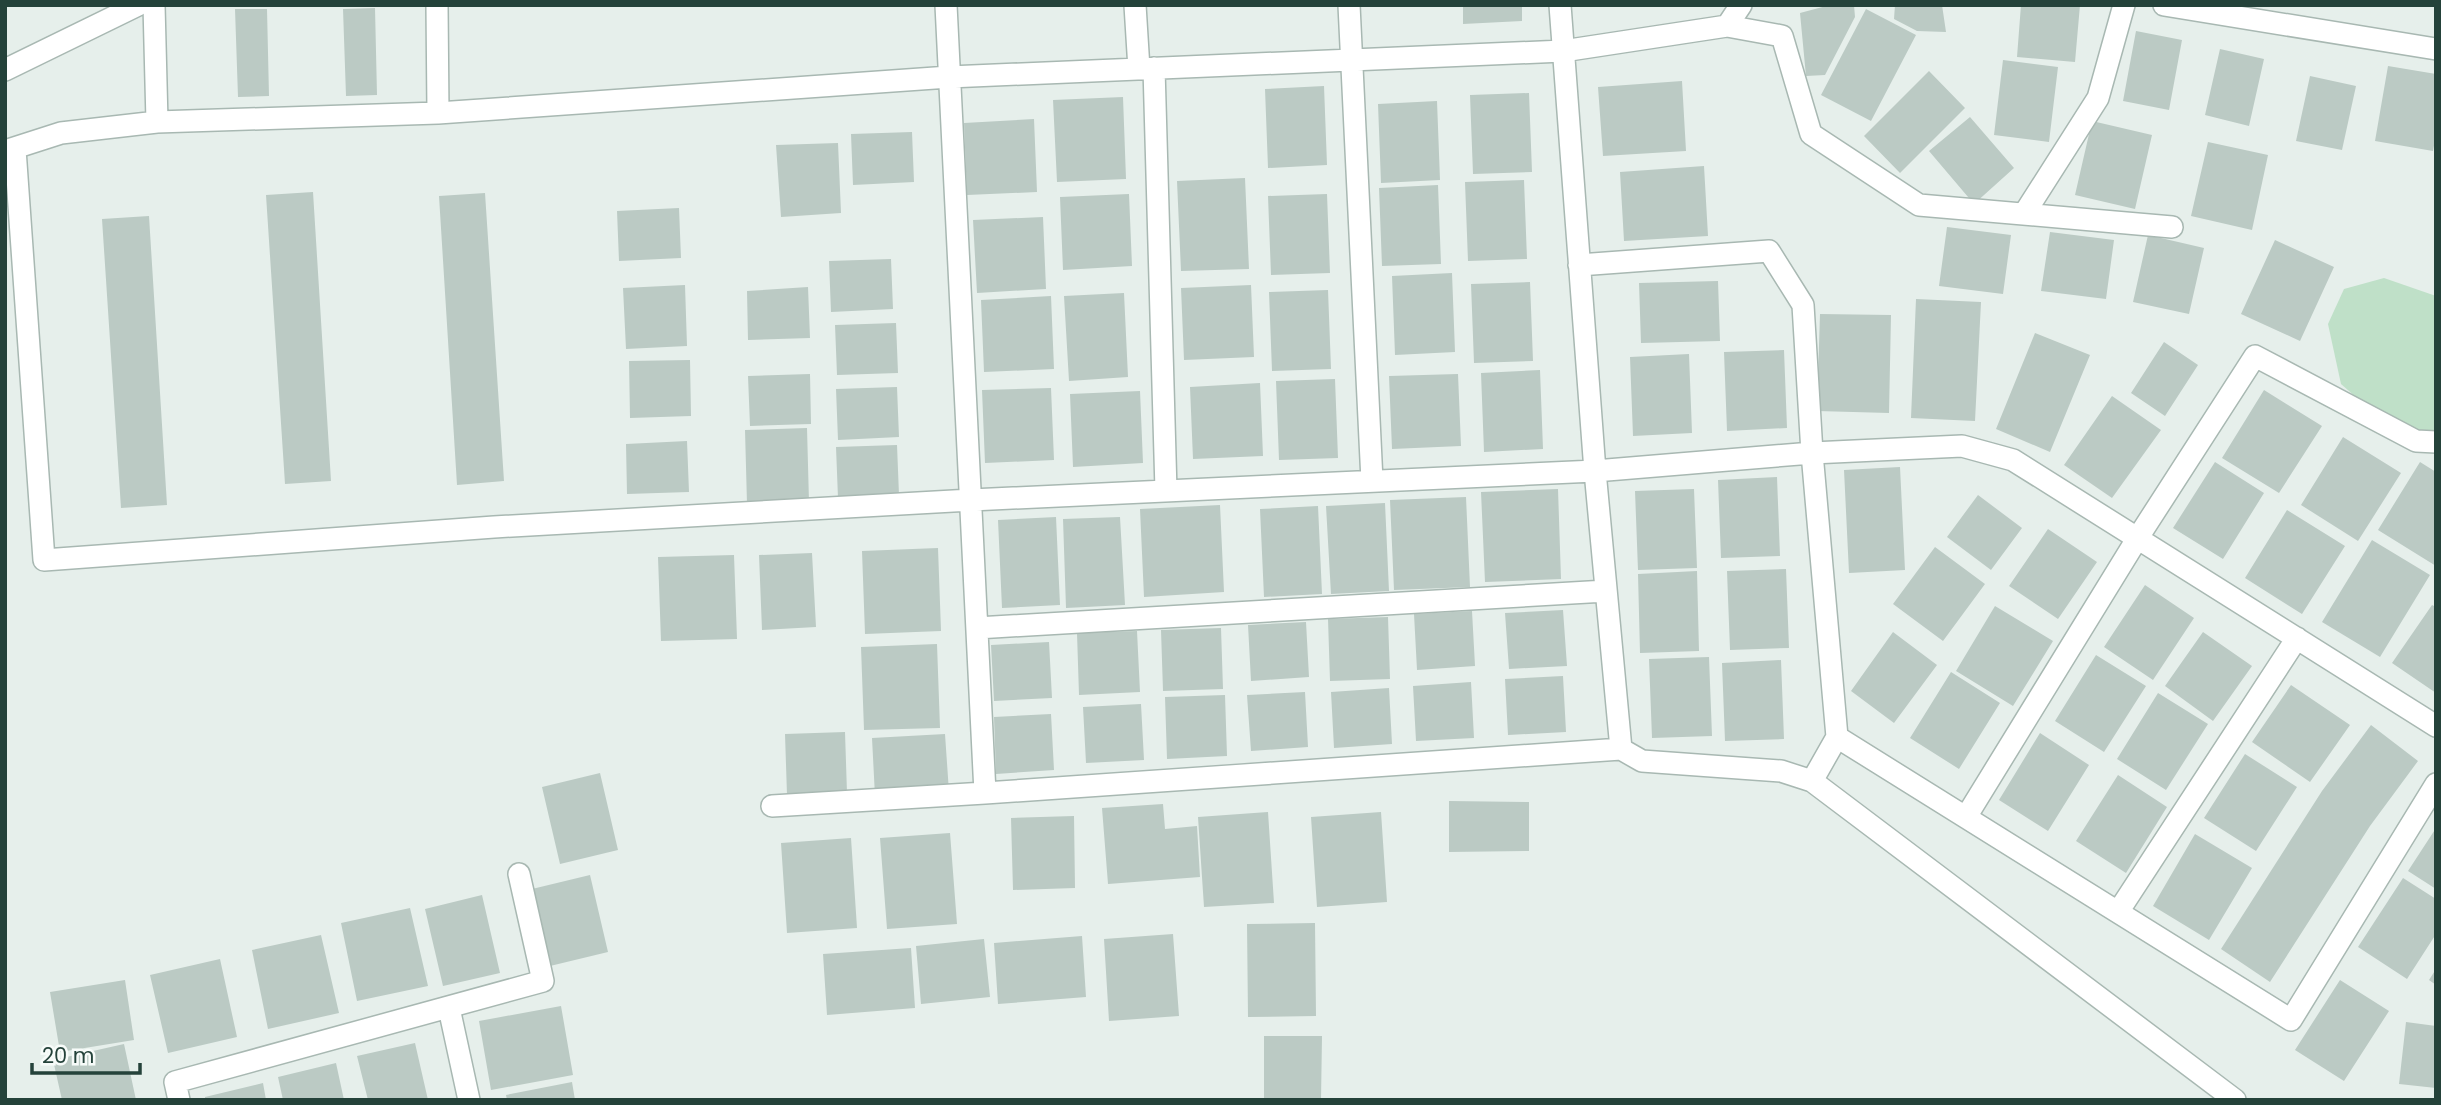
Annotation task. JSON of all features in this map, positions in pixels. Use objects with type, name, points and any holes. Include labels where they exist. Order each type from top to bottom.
[{"type":"street","points":[[5,70],[138,5]]},
{"type":"street","points":[[154,5],[157,122]]},
{"type":"street","points":[[437,5],[438,113]]},
{"type":"street","points":[[946,5],[985,793]]},
{"type":"street","points":[[1135,5],[1146,68],[1166,491]]},
{"type":"street","points":[[1349,5],[1372,481]]},
{"type":"street","points":[[1560,5],[1595,471],[1621,749]]},
{"type":"street","points":[[1727,26],[1741,5]]},
{"type":"street","points":[[2024,214],[2098,98],[2124,5]]},
{"type":"street","points":[[2164,5],[2436,49]]},
{"type":"street","points":[[2172,227],[1919,205],[1811,134],[1782,36],[1727,26],[1563,51],[949,77],[438,113],[157,122],[61,133],[10,150],[44,560],[495,527],[971,500],[1595,471],[1812,453],[1962,446],[2013,460],[2436,726]]},
{"type":"street","points":[[1579,265],[1769,251],[1803,305],[1812,453],[1838,737],[1812,781]]},
{"type":"street","points":[[1966,817],[2137,539],[2255,356],[2416,441],[2436,442]]},
{"type":"street","points":[[977,628],[1606,591]]},
{"type":"street","points":[[2118,912],[2297,638]]},
{"type":"street","points":[[1838,737],[2291,1020],[2436,784]]},
{"type":"street","points":[[772,806],[1621,749],[1642,761],[1781,771],[1812,781],[2235,1100]]},
{"type":"street","points":[[179,1100],[175,1082],[543,981],[519,874]]},
{"type":"street","points":[[449,1008],[469,1100]]},
{"type":"green space","points":[[2384,278],[2436,296],[2436,452],[2390,427],[2341,384],[2328,324],[2344,289]]},
{"type":"building","points":[[1463,5],[1522,5],[1522,21],[1463,24]]},
{"type":"building","points":[[1830,5],[1854,5],[1855,17],[1825,75],[1806,76],[1800,13]]},
{"type":"building","points":[[1895,5],[1942,5],[1946,32],[1917,31],[1894,19]]},
{"type":"building","points":[[2021,5],[2080,5],[2075,62],[2017,57]]},
{"type":"building","points":[[375,8],[377,95],[346,96],[343,9]]},
{"type":"building","points":[[235,9],[267,9],[269,96],[238,97]]},
{"type":"building","points":[[1866,9],[1916,35],[1871,121],[1821,95]]},
{"type":"building","points":[[2136,31],[2182,40],[2169,110],[2123,101]]},
{"type":"building","points":[[2220,49],[2264,59],[2249,126],[2205,115]]},
{"type":"building","points":[[2003,60],[2058,67],[2049,142],[1994,135]]},
{"type":"building","points":[[2388,66],[2436,74],[2436,135],[2433,151],[2375,141]]},
{"type":"building","points":[[1929,71],[1965,108],[1900,173],[1864,136]]},
{"type":"building","points":[[2310,76],[2356,86],[2342,150],[2296,141]]},
{"type":"building","points":[[1682,81],[1686,151],[1603,156],[1598,87]]},
{"type":"building","points":[[1324,86],[1327,165],[1268,168],[1265,89]]},
{"type":"building","points":[[1529,93],[1532,172],[1473,174],[1470,95]]},
{"type":"building","points":[[1123,97],[1126,179],[1057,182],[1053,100]]},
{"type":"building","points":[[1437,101],[1440,180],[1381,183],[1378,104]]},
{"type":"building","points":[[1970,117],[2014,168],[1974,204],[1929,151]]},
{"type":"building","points":[[1034,119],[1037,192],[967,195],[964,123]]},
{"type":"building","points":[[2092,121],[2152,135],[2135,209],[2075,195]]},
{"type":"building","points":[[912,132],[914,182],[853,185],[851,134]]},
{"type":"building","points":[[2208,142],[2268,155],[2252,230],[2191,216]]},
{"type":"building","points":[[838,143],[841,213],[781,217],[776,145]]},
{"type":"building","points":[[1704,166],[1708,236],[1624,241],[1620,172]]},
{"type":"building","points":[[1245,178],[1249,269],[1181,271],[1177,181]]},
{"type":"building","points":[[1524,180],[1527,259],[1468,261],[1465,182]]},
{"type":"building","points":[[1438,185],[1441,264],[1382,266],[1379,188]]},
{"type":"building","points":[[313,192],[331,481],[285,484],[266,195]]},
{"type":"building","points":[[485,193],[504,481],[457,485],[439,196]]},
{"type":"building","points":[[1129,194],[1132,266],[1063,270],[1060,197]]},
{"type":"building","points":[[1327,194],[1330,273],[1271,275],[1268,196]]},
{"type":"building","points":[[679,208],[681,258],[619,261],[617,211]]},
{"type":"building","points":[[149,216],[167,505],[121,508],[102,219]]},
{"type":"building","points":[[1043,217],[1046,289],[977,293],[973,220]]},
{"type":"building","points":[[1947,227],[2011,235],[2003,294],[1939,286]]},
{"type":"building","points":[[2050,232],[2114,240],[2106,299],[2041,291]]},
{"type":"building","points":[[2148,235],[2204,248],[2189,314],[2133,302]]},
{"type":"building","points":[[2275,240],[2334,267],[2300,341],[2241,314]]},
{"type":"building","points":[[891,259],[893,309],[831,312],[829,261]]},
{"type":"building","points":[[1452,273],[1455,352],[1395,355],[1392,276]]},
{"type":"building","points":[[1718,281],[1720,341],[1641,343],[1639,283]]},
{"type":"building","points":[[1530,282],[1533,361],[1474,363],[1471,284]]},
{"type":"building","points":[[685,285],[687,346],[626,349],[623,288]]},
{"type":"building","points":[[1251,285],[1254,357],[1184,360],[1181,288]]},
{"type":"building","points":[[808,287],[810,338],[748,340],[747,291]]},
{"type":"building","points":[[1328,290],[1331,369],[1272,371],[1269,292]]},
{"type":"building","points":[[1124,293],[1128,377],[1069,381],[1064,296]]},
{"type":"building","points":[[1051,296],[1054,369],[984,372],[981,300]]},
{"type":"building","points":[[1916,299],[1981,302],[1975,421],[1911,418]]},
{"type":"building","points":[[1820,314],[1891,315],[1889,413],[1817,411]]},
{"type":"building","points":[[896,323],[898,373],[837,375],[835,325]]},
{"type":"building","points":[[2035,333],[2090,355],[2050,452],[1996,429]]},
{"type":"building","points":[[2164,342],[2198,365],[2165,416],[2131,393]]},
{"type":"building","points":[[1784,350],[1787,428],[1727,431],[1724,352]]},
{"type":"building","points":[[1689,354],[1692,433],[1633,436],[1630,357]]},
{"type":"building","points":[[690,360],[691,416],[630,418],[629,361]]},
{"type":"building","points":[[1540,370],[1543,449],[1484,452],[1481,373]]},
{"type":"building","points":[[810,374],[811,424],[750,426],[748,376]]},
{"type":"building","points":[[1458,374],[1461,446],[1392,449],[1389,376]]},
{"type":"building","points":[[1335,379],[1338,458],[1279,460],[1276,381]]},
{"type":"building","points":[[1260,383],[1263,456],[1193,459],[1190,387]]},
{"type":"building","points":[[897,387],[899,437],[838,440],[836,389]]},
{"type":"building","points":[[1051,388],[1054,460],[985,463],[982,390]]},
{"type":"building","points":[[2264,390],[2322,426],[2279,493],[2222,458]]},
{"type":"building","points":[[1140,391],[1143,463],[1073,467],[1070,394]]},
{"type":"building","points":[[2112,396],[2161,430],[2112,498],[2064,465]]},
{"type":"building","points":[[807,428],[809,502],[747,504],[745,430]]},
{"type":"building","points":[[2343,437],[2401,473],[2358,541],[2301,505]]},
{"type":"building","points":[[687,441],[689,492],[627,494],[626,444]]},
{"type":"building","points":[[897,445],[899,495],[838,498],[836,447]]},
{"type":"building","points":[[2215,462],[2264,493],[2223,559],[2173,528]]},
{"type":"building","points":[[2420,462],[2436,472],[2436,566],[2378,530]]},
{"type":"building","points":[[1900,467],[1905,570],[1849,573],[1844,470]]},
{"type":"building","points":[[1777,477],[1780,556],[1721,558],[1718,480]]},
{"type":"building","points":[[1558,489],[1561,579],[1485,582],[1481,492]]},
{"type":"building","points":[[1694,489],[1697,568],[1638,570],[1635,491]]},
{"type":"building","points":[[1978,495],[2022,528],[1991,570],[1947,537]]},
{"type":"building","points":[[1466,497],[1470,587],[1394,590],[1390,500]]},
{"type":"building","points":[[1385,503],[1389,591],[1331,594],[1326,506]]},
{"type":"building","points":[[1220,505],[1224,592],[1144,597],[1140,509]]},
{"type":"building","points":[[1318,506],[1322,594],[1264,597],[1260,509]]},
{"type":"building","points":[[2287,510],[2345,546],[2302,614],[2245,578]]},
{"type":"building","points":[[1056,517],[1060,605],[1002,608],[998,520]]},
{"type":"building","points":[[1120,517],[1125,605],[1066,608],[1063,519]]},
{"type":"building","points":[[2048,529],[2097,562],[2058,619],[2009,586]]},
{"type":"building","points":[[2372,540],[2430,575],[2380,657],[2322,622]]},
{"type":"building","points":[[1935,547],[1985,584],[1943,641],[1893,604]]},
{"type":"building","points":[[938,548],[941,631],[865,634],[862,551]]},
{"type":"building","points":[[812,553],[816,627],[762,630],[759,555]]},
{"type":"building","points":[[734,555],[737,639],[661,641],[658,557]]},
{"type":"building","points":[[1786,569],[1789,648],[1730,650],[1727,571]]},
{"type":"building","points":[[1697,571],[1699,651],[1640,653],[1638,574]]},
{"type":"building","points":[[2145,585],[2194,618],[2153,680],[2104,647]]},
{"type":"building","points":[[2432,605],[2436,607],[2436,693],[2392,663]]},
{"type":"building","points":[[1995,606],[2053,641],[2013,706],[1956,671]]},
{"type":"building","points":[[1563,610],[1567,666],[1509,669],[1505,613]]},
{"type":"building","points":[[1472,611],[1475,666],[1417,670],[1414,614]]},
{"type":"building","points":[[1388,617],[1390,679],[1330,681],[1328,619]]},
{"type":"building","points":[[1306,622],[1309,677],[1251,681],[1248,625]]},
{"type":"building","points":[[1221,628],[1223,689],[1163,691],[1161,630]]},
{"type":"building","points":[[1137,631],[1140,692],[1079,695],[1077,633]]},
{"type":"building","points":[[1893,632],[1937,665],[1894,723],[1851,691]]},
{"type":"building","points":[[2203,632],[2252,666],[2213,721],[2165,686]]},
{"type":"building","points":[[1049,642],[1052,698],[994,701],[991,645]]},
{"type":"building","points":[[937,644],[940,728],[864,730],[861,647]]},
{"type":"building","points":[[2096,655],[2146,686],[2104,752],[2055,721]]},
{"type":"building","points":[[1709,657],[1712,736],[1652,738],[1649,659]]},
{"type":"building","points":[[1781,660],[1784,739],[1725,741],[1722,663]]},
{"type":"building","points":[[1951,672],[2000,703],[1959,769],[1910,738]]},
{"type":"building","points":[[1563,676],[1566,732],[1508,735],[1505,679]]},
{"type":"building","points":[[1471,682],[1474,738],[1416,741],[1413,686]]},
{"type":"building","points":[[2291,685],[2350,725],[2310,782],[2252,742]]},
{"type":"building","points":[[1389,688],[1392,744],[1334,748],[1331,692]]},
{"type":"building","points":[[1305,692],[1308,747],[1251,751],[1247,695]]},
{"type":"building","points":[[2158,693],[2208,724],[2166,790],[2117,759]]},
{"type":"building","points":[[1225,695],[1227,756],[1167,759],[1165,697]]},
{"type":"building","points":[[1141,704],[1144,760],[1086,763],[1083,707]]},
{"type":"building","points":[[1051,714],[1054,770],[996,774],[994,717]]},
{"type":"building","points":[[2371,725],[2418,761],[2370,826],[2270,982],[2221,949],[2322,791]]},
{"type":"building","points":[[845,732],[847,793],[787,795],[785,734]]},
{"type":"building","points":[[2040,733],[2089,765],[2048,831],[1999,800]]},
{"type":"building","points":[[945,734],[949,792],[875,796],[872,738]]},
{"type":"building","points":[[2245,754],[2297,787],[2256,851],[2204,818]]},
{"type":"building","points":[[600,773],[618,850],[560,864],[542,787]]},
{"type":"building","points":[[2118,775],[2167,807],[2126,873],[2076,841]]},
{"type":"building","points":[[1449,801],[1529,802],[1529,851],[1449,852]]},
{"type":"building","points":[[1163,804],[1165,829],[1197,826],[1200,877],[1108,884],[1102,808]]},
{"type":"building","points":[[1268,812],[1274,903],[1204,907],[1198,817]]},
{"type":"building","points":[[1381,812],[1387,902],[1317,907],[1311,817]]},
{"type":"building","points":[[1074,816],[1075,888],[1013,890],[1011,818]]},
{"type":"building","points":[[2436,828],[2436,889],[2408,871]]},
{"type":"building","points":[[950,833],[957,924],[887,929],[880,838]]},
{"type":"building","points":[[2195,834],[2252,868],[2209,940],[2153,906]]},
{"type":"building","points":[[851,838],[857,928],[787,933],[781,843]]},
{"type":"building","points":[[590,875],[608,952],[550,966],[532,889]]},
{"type":"building","points":[[2403,878],[2436,899],[2436,934],[2407,979],[2358,947]]},
{"type":"building","points":[[482,895],[500,973],[443,986],[425,909]]},
{"type":"building","points":[[410,908],[428,986],[357,1001],[341,923]]},
{"type":"building","points":[[1315,923],[1316,1016],[1248,1017],[1247,924]]},
{"type":"building","points":[[1173,934],[1179,1016],[1109,1021],[1104,939]]},
{"type":"building","points":[[321,935],[339,1013],[268,1029],[252,950]]},
{"type":"building","points":[[1082,936],[1086,997],[998,1004],[994,943]]},
{"type":"building","points":[[984,939],[990,997],[921,1004],[916,946]]},
{"type":"building","points":[[911,948],[915,1008],[827,1015],[823,954]]},
{"type":"building","points":[[220,959],[237,1037],[168,1053],[150,975]]},
{"type":"building","points":[[2436,969],[2436,985],[2429,980]]},
{"type":"building","points":[[125,980],[134,1040],[60,1052],[50,992]]},
{"type":"building","points":[[2340,980],[2389,1011],[2344,1081],[2295,1050]]},
{"type":"building","points":[[561,1006],[573,1075],[491,1090],[479,1021]]},
{"type":"building","points":[[2406,1022],[2436,1026],[2436,1088],[2399,1084]]},
{"type":"building","points":[[1264,1036],[1322,1036],[1321,1100],[1264,1100]]},
{"type":"building","points":[[415,1043],[428,1100],[368,1100],[357,1056]]},
{"type":"building","points":[[124,1044],[136,1100],[62,1100],[53,1060]]},
{"type":"building","points":[[336,1063],[344,1100],[283,1100],[278,1077]]},
{"type":"building","points":[[572,1082],[575,1100],[507,1100],[506,1095]]},
{"type":"building","points":[[263,1083],[266,1100],[205,1100],[205,1097]]}]
